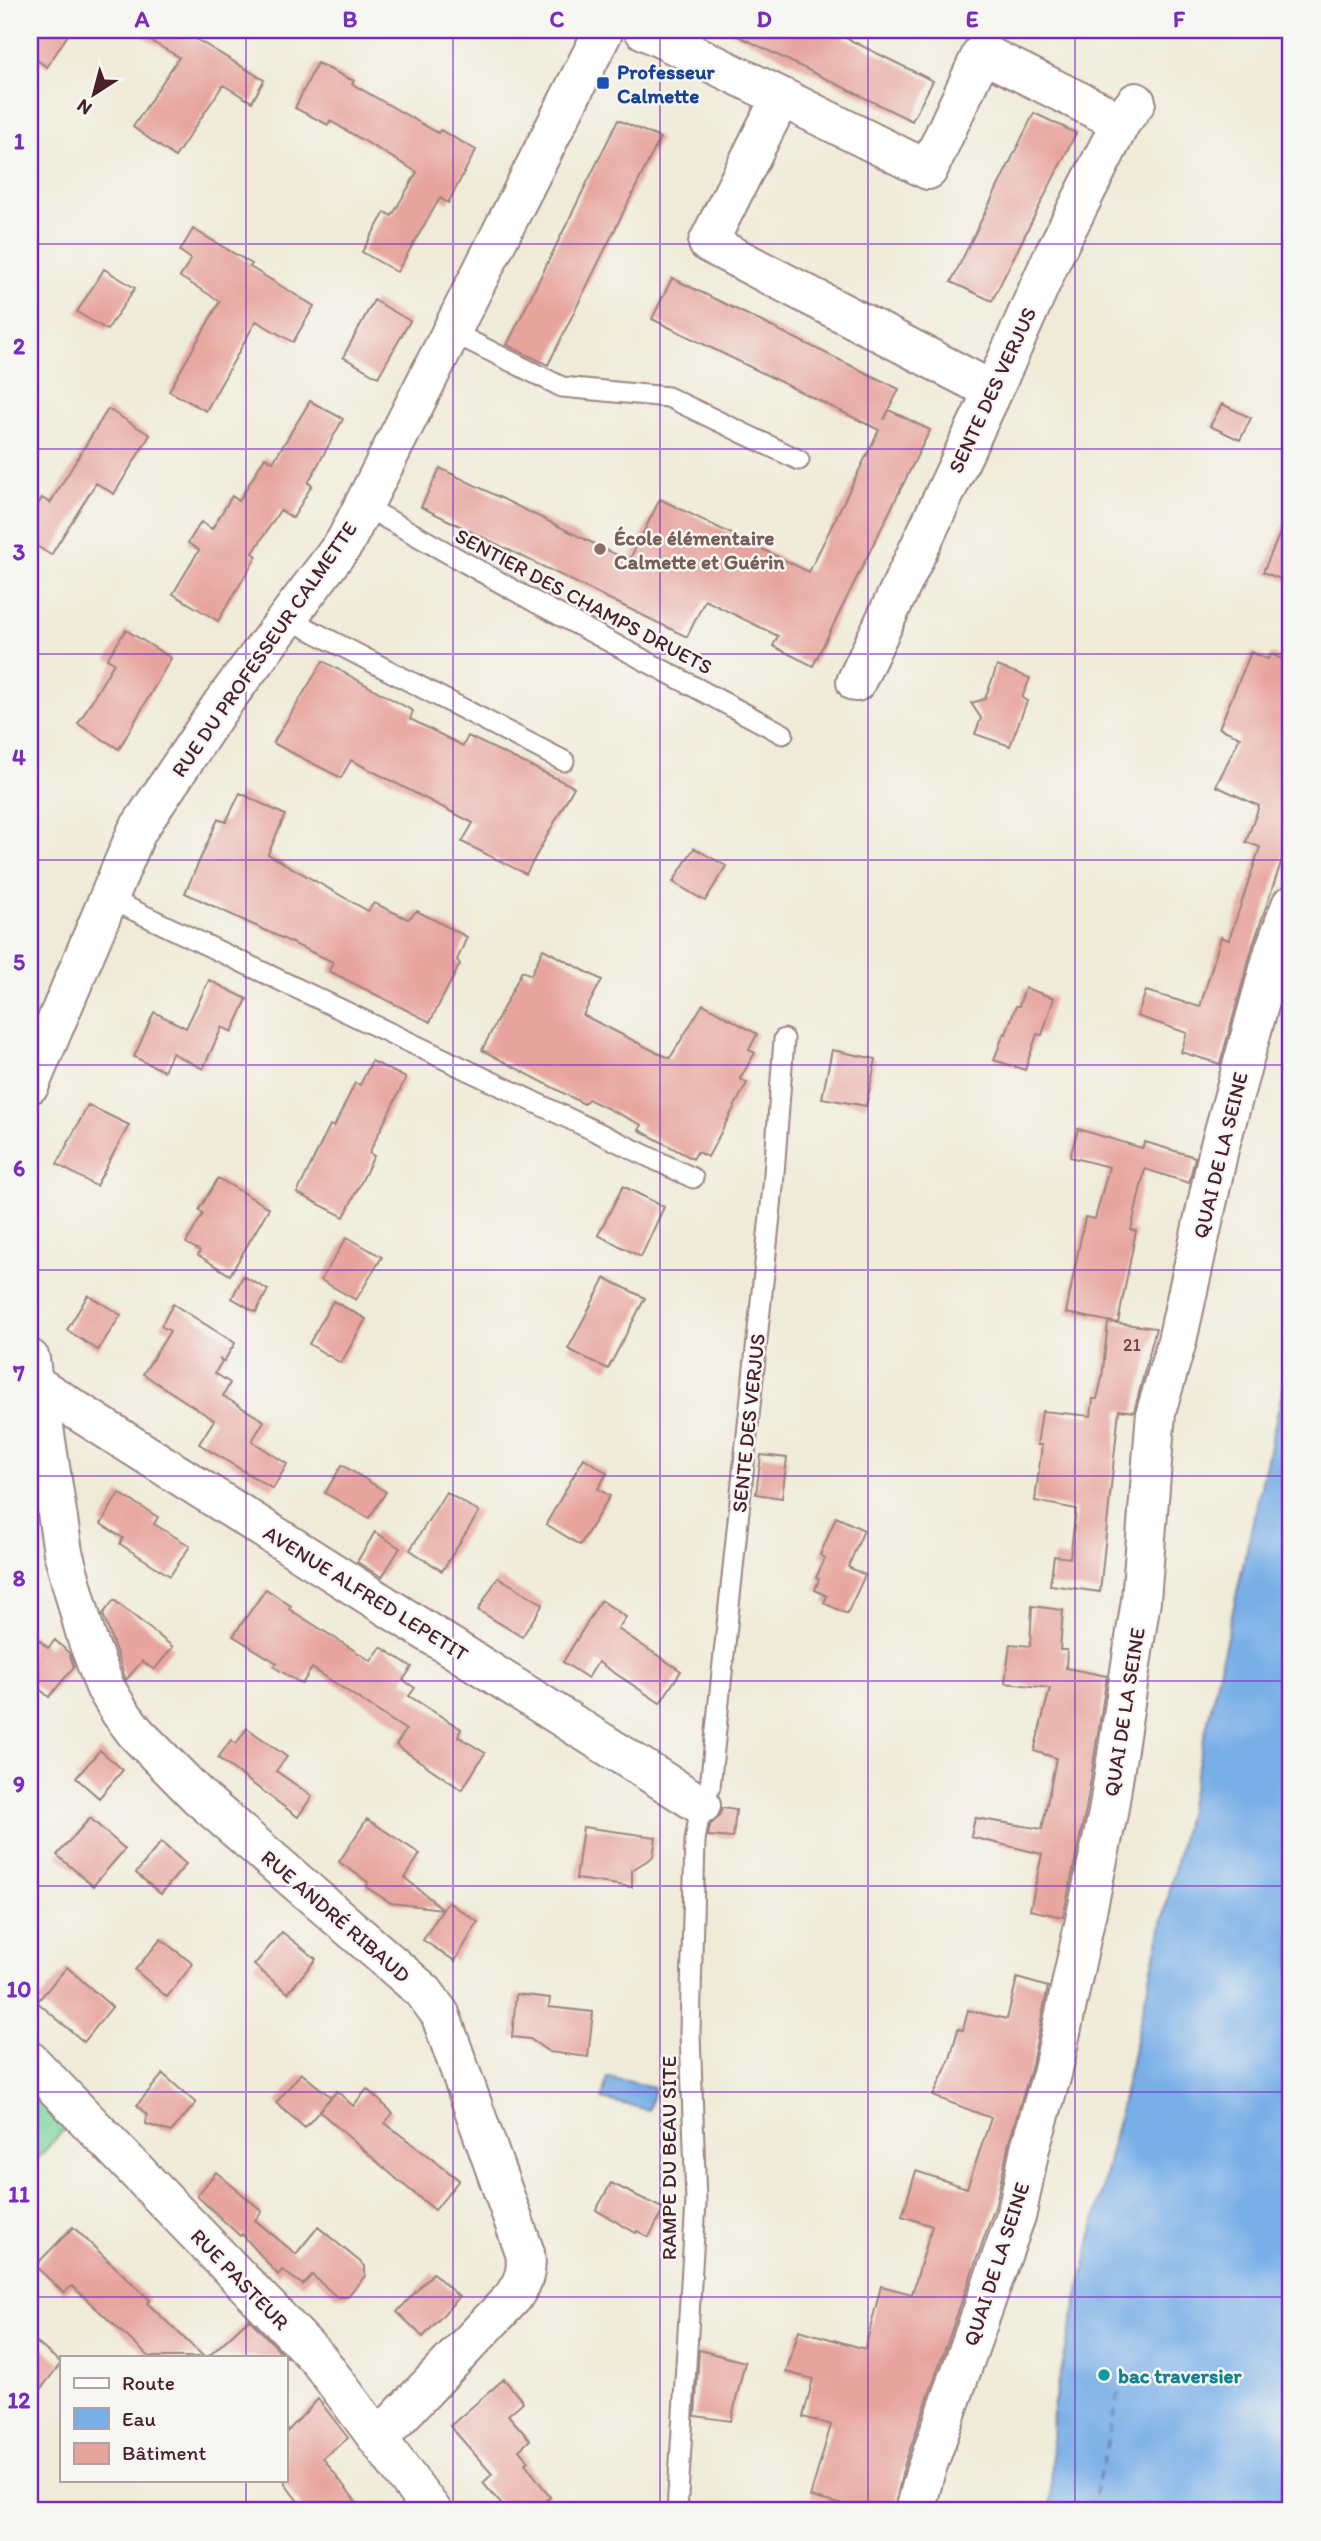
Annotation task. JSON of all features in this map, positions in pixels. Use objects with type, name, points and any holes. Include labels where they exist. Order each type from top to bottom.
[{"type":"street","name":"RUE DU PROFESSEUR CALMETTE","points":[[30,1084],[138,831],[222,704],[345,542],[604,30]]},
{"type":"street","points":[[644,30],[781,97],[708,243],[993,391]]},
{"type":"street","name":"SENTE DES VERJUS","points":[[781,97],[928,170],[982,53],[1128,112],[1052,258],[993,391],[856,682]]},
{"type":"street","name":"QUAI DE LA SEINE","points":[[915,2511],[925,2473],[1017,2213],[1030,2148],[1052,2074],[1111,1800],[1141,1600],[1156,1412],[1177,1340],[1219,1149],[1274,951],[1291,905]]},
{"type":"street","name":"AVENUE ALFRED LEPETIT","points":[[31,1374],[701,1805]]},
{"type":"street","name":"RUE ANDRÉ RIBAUD","points":[[31,1374],[40,1401],[63,1552],[86,1636],[105,1687],[136,1733],[199,1797],[424,1992],[440,2014],[525,2253],[527,2267],[523,2281],[513,2297],[379,2438]]},
{"type":"street","name":"RUE PASTEUR","points":[[30,2061],[319,2360],[432,2511]]},
{"type":"lane","points":[[452,332],[562,387],[668,397],[799,460]]},
{"type":"lane","name":"SENTIER DES CHAMPS DRUETS","points":[[364,506],[536,602],[783,734]]},
{"type":"lane","points":[[287,618],[564,761]]},
{"type":"lane","points":[[108,898],[693,1178]]},
{"type":"lane","name":"SENTE DES VERJUS","points":[[701,1805],[710,1787],[773,1187],[784,1039]]},
{"type":"lane","name":"RAMPE DU BEAU SITE","points":[[677,2511],[695,2202],[690,2032],[695,1840],[701,1805]]},
{"type":"green space","points":[[30,2089],[67,2126],[30,2167]]},
{"type":"water","points":[[1291,1353],[1291,2511],[1051,2511],[1053,2407]]},
{"type":"water","points":[[607,2077],[654,2087],[649,2110],[602,2099]]},
{"type":"building","points":[[30,30],[71,30],[47,67],[30,55]]},
{"type":"building","points":[[131,30],[181,30],[264,80],[252,102],[223,85],[175,157],[133,127],[179,57]]},
{"type":"building","points":[[726,30],[830,30],[933,81],[912,121]]},
{"type":"building","points":[[317,63],[354,81],[352,84],[438,133],[440,130],[476,150],[448,203],[440,198],[397,272],[362,252],[385,212],[392,216],[417,172],[330,121],[328,125],[295,108]]},
{"type":"building","points":[[1034,113],[1076,133],[992,301],[951,282]]},
{"type":"building","points":[[618,120],[660,138],[548,365],[507,345]]},
{"type":"building","points":[[193,229],[252,264],[250,267],[314,306],[293,342],[256,321],[206,411],[169,391],[220,301],[180,277],[191,259],[180,251]]},
{"type":"building","points":[[104,269],[135,288],[107,330],[77,312]]},
{"type":"building","points":[[672,278],[899,389],[884,420],[889,410],[930,430],[813,666],[773,646],[778,636],[705,600],[687,637],[421,507],[440,468],[629,561],[660,499],[809,572],[879,430],[652,319]]},
{"type":"building","points":[[374,300],[410,321],[378,377],[343,357]]},
{"type":"building","points":[[310,401],[343,419],[308,483],[312,485],[293,518],[280,510],[253,553],[257,556],[218,621],[173,594],[199,550],[188,543],[201,522],[212,529],[232,496],[239,501],[265,457],[273,462]]},
{"type":"building","points":[[1222,404],[1251,418],[1240,440],[1210,426]]},
{"type":"building","points":[[108,409],[150,435],[114,494],[96,483],[51,555],[30,542],[30,517],[42,498],[50,503]]},
{"type":"building","points":[[1291,508],[1291,583],[1263,572]]},
{"type":"building","points":[[126,630],[171,658],[119,749],[78,724],[114,663],[107,659]]},
{"type":"building","points":[[1251,652],[1268,659],[1271,654],[1291,663],[1291,857],[1284,854],[1253,945],[1220,1064],[1181,1052],[1187,1033],[1137,1016],[1146,991],[1200,1007],[1221,937],[1229,940],[1260,847],[1246,842],[1259,806],[1216,786],[1240,737],[1219,728]]},
{"type":"building","points":[[323,661],[413,711],[410,719],[463,746],[468,736],[574,787],[526,874],[462,842],[473,823],[351,760],[341,778],[273,743]]},
{"type":"building","points":[[997,666],[1030,678],[1022,698],[1027,701],[1010,746],[975,734],[981,718],[971,703],[985,699]]},
{"type":"building","points":[[240,793],[285,815],[268,854],[368,911],[374,903],[408,919],[417,911],[467,937],[457,960],[460,964],[430,1022],[329,971],[333,962],[185,893],[218,819],[226,822]]},
{"type":"building","points":[[694,848],[726,866],[705,901],[673,882]]},
{"type":"building","points":[[543,949],[602,980],[583,1015],[670,1058],[703,1004],[757,1034],[749,1050],[755,1053],[740,1079],[747,1083],[708,1157],[697,1152],[693,1159],[639,1130],[642,1125],[588,1099],[584,1104],[482,1050],[522,971],[531,975]]},
{"type":"building","points":[[209,980],[247,999],[232,1032],[222,1027],[203,1069],[172,1053],[164,1071],[134,1057],[154,1012],[186,1028]]},
{"type":"building","points":[[1025,988],[1054,998],[1042,1035],[1037,1034],[1025,1070],[994,1060]]},
{"type":"building","points":[[832,1050],[876,1059],[866,1106],[822,1098]]},
{"type":"building","points":[[372,1061],[406,1078],[369,1153],[374,1156],[344,1217],[297,1193],[330,1125],[334,1127],[355,1083],[360,1085]]},
{"type":"building","points":[[88,1105],[129,1125],[96,1186],[57,1164]]},
{"type":"building","points":[[1078,1129],[1142,1148],[1145,1142],[1195,1157],[1189,1183],[1145,1169],[1131,1230],[1136,1231],[1118,1323],[1066,1313],[1085,1217],[1095,1219],[1109,1167],[1070,1157]]},
{"type":"building","points":[[218,1178],[269,1208],[230,1275],[198,1255],[200,1251],[186,1243],[203,1214],[199,1210]]},
{"type":"building","points":[[623,1186],[664,1207],[641,1257],[598,1235]]},
{"type":"building","points":[[347,1237],[382,1257],[356,1300],[321,1280]]},
{"type":"building","points":[[243,1276],[268,1290],[256,1312],[232,1298]]},
{"type":"building","points":[[605,1278],[645,1298],[608,1369],[568,1349]]},
{"type":"building","points":[[88,1295],[121,1315],[98,1350],[67,1330]]},
{"type":"building","points":[[333,1301],[366,1319],[341,1363],[309,1344]]},
{"type":"building","points":[[173,1304],[235,1343],[224,1361],[219,1359],[222,1361],[215,1373],[230,1383],[223,1396],[264,1421],[252,1441],[287,1464],[273,1489],[199,1444],[214,1420],[143,1374],[170,1331],[161,1326]]},
{"type":"building","points":[[1108,1322],[1156,1328],[1134,1412],[1119,1410],[1100,1592],[1050,1585],[1054,1556],[1070,1558],[1076,1509],[1035,1501],[1042,1445],[1037,1445],[1042,1411],[1091,1416],[1093,1399],[1097,1399],[1102,1378]]},
{"type":"building","points":[[761,1455],[787,1458],[782,1498],[756,1494]]},
{"type":"building","points":[[584,1458],[607,1473],[598,1489],[610,1496],[580,1545],[546,1524]]},
{"type":"building","points":[[342,1465],[386,1492],[369,1518],[325,1493]]},
{"type":"building","points":[[446,1492],[479,1512],[442,1571],[410,1550]]},
{"type":"building","points":[[119,1493],[158,1517],[154,1524],[190,1546],[170,1576],[120,1544],[123,1538],[101,1524]]},
{"type":"building","points":[[836,1517],[864,1530],[848,1567],[865,1575],[847,1614],[824,1603],[827,1596],[815,1590],[819,1579],[816,1578],[825,1558],[820,1555]]},
{"type":"building","points":[[375,1532],[400,1548],[382,1577],[357,1562]]},
{"type":"building","points":[[498,1577],[543,1604],[522,1637],[478,1610]]},
{"type":"building","points":[[266,1589],[291,1606],[289,1609],[371,1661],[381,1647],[412,1667],[403,1680],[415,1688],[409,1696],[461,1729],[458,1736],[485,1753],[462,1790],[396,1745],[406,1730],[312,1668],[302,1684],[274,1667],[277,1663],[233,1636]]},
{"type":"building","points":[[114,1600],[173,1647],[154,1670],[142,1661],[126,1680],[103,1614]]},
{"type":"building","points":[[601,1600],[626,1617],[618,1629],[681,1671],[660,1703],[598,1662],[588,1678],[563,1662]]},
{"type":"building","points":[[1032,1606],[1063,1610],[1060,1650],[1067,1650],[1066,1668],[1107,1676],[1086,1809],[1063,1917],[1030,1910],[1042,1854],[971,1837],[975,1818],[1042,1829],[1056,1758],[1034,1751],[1050,1688],[1005,1683],[1010,1644],[1030,1646]]},
{"type":"building","points":[[30,1632],[48,1648],[55,1640],[69,1653],[74,1667],[49,1697],[30,1681]]},
{"type":"building","points":[[247,1728],[287,1757],[276,1771],[312,1796],[298,1817],[218,1758],[231,1740],[236,1744]]},
{"type":"building","points":[[100,1750],[123,1770],[99,1798],[76,1778]]},
{"type":"building","points":[[722,1808],[736,1810],[733,1838],[708,1836],[710,1825],[719,1817]]},
{"type":"building","points":[[90,1818],[125,1849],[93,1886],[57,1855]]},
{"type":"building","points":[[367,1819],[420,1854],[405,1878],[443,1909],[391,1903],[366,1887],[368,1882],[339,1862]]},
{"type":"building","points":[[583,1827],[656,1837],[653,1857],[632,1870],[632,1887],[576,1879]]},
{"type":"building","points":[[161,1842],[186,1864],[161,1894],[136,1873]]},
{"type":"building","points":[[448,1902],[478,1922],[455,1961],[423,1940]]},
{"type":"building","points":[[282,1932],[316,1959],[288,1993],[254,1965]]},
{"type":"building","points":[[161,1939],[193,1964],[167,1997],[135,1970]]},
{"type":"building","points":[[67,1967],[112,2007],[84,2042],[37,2002]]},
{"type":"building","points":[[1017,1978],[1048,1987],[1031,2069],[1009,2142],[996,2204],[904,2466],[894,2511],[871,2511],[810,2497],[831,2425],[803,2417],[813,2379],[786,2372],[799,2330],[865,2349],[881,2286],[912,2294],[932,2226],[902,2216],[916,2171],[967,2188],[991,2118],[933,2096],[950,2059],[958,2029],[963,2030],[968,2010],[1007,2019]]},
{"type":"building","points":[[516,1994],[550,1998],[549,2007],[593,2012],[588,2057],[549,2052],[530,2039],[512,2037]]},
{"type":"building","points":[[301,2073],[331,2097],[305,2128],[276,2103]]},
{"type":"building","points":[[163,2074],[196,2103],[171,2132],[146,2124],[147,2115],[137,2105]]},
{"type":"building","points":[[367,2089],[393,2113],[385,2123],[459,2180],[435,2210],[319,2111],[337,2091],[353,2106]]},
{"type":"building","points":[[216,2172],[262,2211],[255,2220],[296,2254],[318,2227],[365,2266],[365,2276],[347,2297],[337,2297],[312,2275],[303,2285],[282,2270],[278,2275],[242,2234],[240,2236],[197,2196]]},
{"type":"building","points":[[611,2183],[664,2209],[649,2237],[637,2231],[636,2233],[596,2210]]},
{"type":"building","points":[[73,2227],[150,2300],[147,2303],[203,2356],[148,2356],[72,2286],[64,2293],[35,2266]]},
{"type":"building","points":[[433,2273],[459,2297],[423,2337],[397,2312]]},
{"type":"building","points":[[249,2319],[285,2356],[209,2356]]},
{"type":"building","points":[[30,2337],[60,2364],[30,2403]]},
{"type":"building","points":[[699,2350],[745,2362],[731,2421],[695,2416]]},
{"type":"building","points":[[504,2379],[523,2402],[508,2415],[530,2440],[519,2450],[528,2461],[525,2463],[550,2497],[534,2511],[507,2511],[483,2483],[492,2474],[450,2426]]},
{"type":"building","points":[[318,2399],[348,2438],[323,2458],[363,2511],[305,2511],[285,2484],[287,2432]]},
{"type":"ferry route","points":[[1091,2511],[1119,2392]]},
{"type":"place","name":"Professeur Calmette","points":[[603,83]]},
{"type":"place","name":"École élémentaire Calmette et Guérin","points":[[600,549]]},
{"type":"place","name":"bac traversier","points":[[1104,2375]]}]
